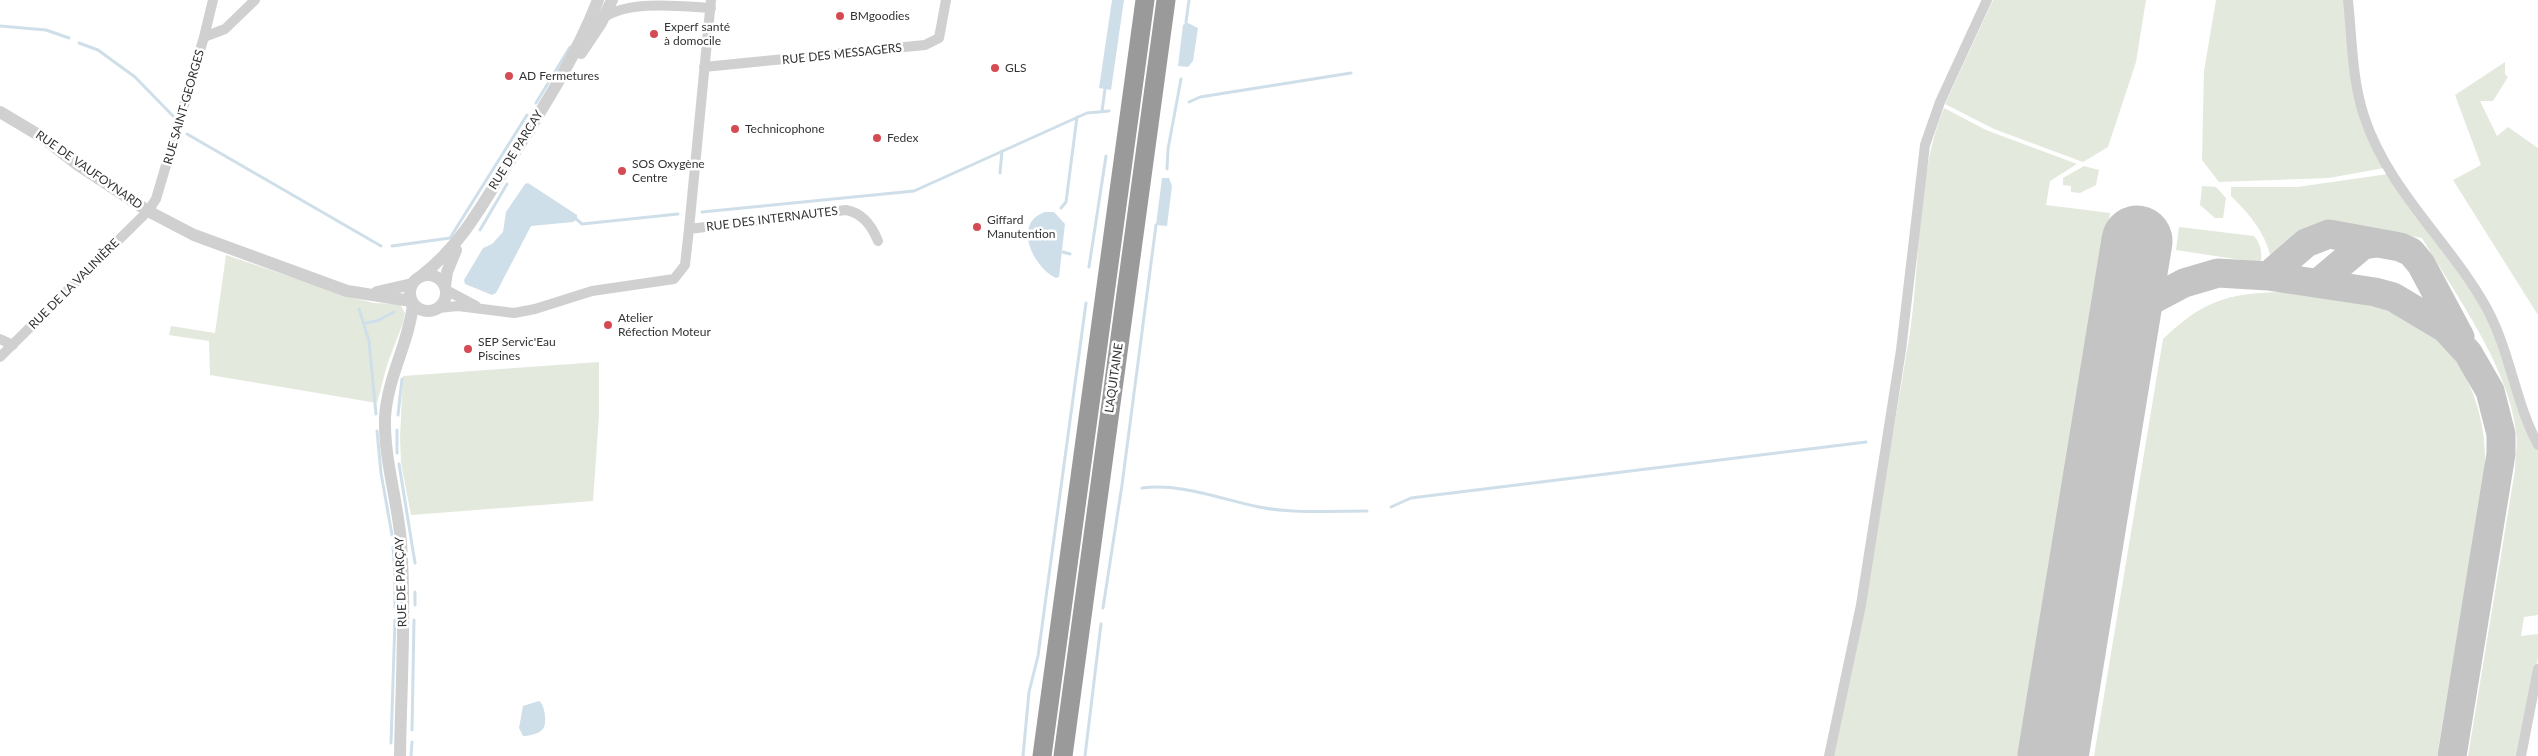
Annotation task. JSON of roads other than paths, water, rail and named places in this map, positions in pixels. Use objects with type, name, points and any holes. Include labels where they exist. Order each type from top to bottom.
[{"type":"highway","name":"L'AQUITAINE","points":[[1042,756],[1145,0]]},
{"type":"highway","name":"L'AQUITAINE","points":[[1063,756],[1166,0]]},
{"type":"street","name":"RUE SAINT-GEORGES","points":[[148,212],[161,185],[213,0]]},
{"type":"street","points":[[204,37],[225,29],[255,0]]},
{"type":"street","name":"RUE DES MESSAGERS","points":[[704,67],[925,45],[939,38],[946,0]]},
{"type":"street","points":[[1829,756],[1861,605],[1900,359],[1925,145],[1940,102],[1987,0]]},
{"type":"street","points":[[2348,0],[2357,91],[2364,117],[2388,170],[2457,264],[2486,308],[2498,332],[2538,445]]},
{"type":"street","points":[[605,1],[626,6]]},
{"type":"street","name":"RUE DE PARCAY","points":[[566,70],[592,39],[603,18],[605,1]]},
{"type":"street","name":"RUE DE PARCAY","points":[[445,288],[451,260],[466,230],[566,70],[605,1]]},
{"type":"street","points":[[603,18],[611,12],[640,1],[711,4],[689,229]]},
{"type":"street","name":"RUE DE VAUFOYNARD","points":[[0,112],[42,137],[78,166],[148,212],[194,235],[347,291],[412,302]]},
{"type":"street","name":"RUE DES INTERNAUTES","points":[[435,310],[458,306],[514,313],[535,309],[592,290],[674,279],[681,273],[685,264],[689,229],[846,210],[863,218],[873,229],[878,241]]},
{"type":"street","name":"RUE DE LA VALINIÈRE","points":[[0,357],[148,212]]},
{"type":"street","name":"RUE DE PARCAY","points":[[416,280],[444,257],[466,230]]},
{"type":"street","points":[[432,275],[442,282],[445,288],[445,300],[435,310],[421,310],[412,302],[409,292],[416,280],[432,275]]},
{"type":"street","name":"RUE DE VAUFOYNARD","points":[[347,291],[383,292],[416,280]]},
{"type":"street","name":"RUE DES INTERNAUTES","points":[[445,288],[486,310]]},
{"type":"street","name":"RUE DE PARÇAY","points":[[400,756],[404,613],[401,541],[387,457],[385,418],[390,382],[401,351],[412,302]]},
{"type":"street","name":"RUE DE PARÇAY","points":[[401,351],[418,322],[435,310]]},
{"type":"street","points":[[0,339],[13,345]]},
{"type":"street","points":[[2521,756],[2538,669]]},
{"type":"waterway","points":[[1186,22],[1189,0]]},
{"type":"waterway","points":[[0,26],[46,30],[69,38]]},
{"type":"waterway","points":[[79,43],[98,50],[135,77],[173,116]]},
{"type":"waterway","points":[[536,103],[570,47]]},
{"type":"waterway","points":[[1189,102],[1200,97],[1351,73]]},
{"type":"waterway","points":[[1167,169],[1168,149],[1181,79]]},
{"type":"waterway","points":[[1102,111],[1105,89]]},
{"type":"waterway","points":[[702,212],[914,191],[1087,113],[1109,111]]},
{"type":"waterway","points":[[392,246],[450,238],[527,115]]},
{"type":"waterway","points":[[1061,208],[1066,202],[1077,117]]},
{"type":"waterway","points":[[187,134],[381,246]]},
{"type":"waterway","points":[[1000,173],[1002,151]]},
{"type":"waterway","points":[[1089,267],[1106,156]]},
{"type":"waterway","points":[[480,230],[507,184]]},
{"type":"waterway","points":[[575,218],[582,224],[678,214]]},
{"type":"waterway","points":[[1103,608],[1122,485],[1156,225]]},
{"type":"waterway","points":[[1063,252],[1070,254]]},
{"type":"waterway","points":[[1023,756],[1029,692],[1038,656],[1086,303]]},
{"type":"waterway","points":[[359,309],[369,341],[376,414]]},
{"type":"waterway","points":[[365,323],[377,321],[394,312]]},
{"type":"waterway","points":[[398,415],[402,379]]},
{"type":"waterway","points":[[397,430],[397,453]]},
{"type":"waterway","points":[[377,431],[381,473],[392,535]]},
{"type":"waterway","points":[[1391,507],[1411,498],[1866,442]]},
{"type":"waterway","points":[[399,464],[415,563]]},
{"type":"waterway","points":[[1142,488],[1157,487],[1186,490],[1259,507],[1286,511],[1367,511]]},
{"type":"waterway","points":[[393,547],[395,575]]},
{"type":"waterway","points":[[395,582],[395,607]]},
{"type":"waterway","points":[[415,592],[415,605]]},
{"type":"waterway","points":[[391,743],[395,620]]},
{"type":"waterway","points":[[412,730],[414,620]]},
{"type":"waterway","points":[[1085,756],[1101,624]]},
{"type":"waterway","points":[[411,756],[412,742]]},
{"type":"place","name":"BMgoodies","points":[[840,16]]},
{"type":"place","name":"Experf santé à domocile","points":[[654,34]]},
{"type":"place","name":"GLS","points":[[995,68]]},
{"type":"place","name":"AD Fermetures","points":[[509,76]]},
{"type":"place","name":"Technicophone","points":[[735,129]]},
{"type":"place","name":"Fedex","points":[[877,138]]},
{"type":"place","name":"SOS Oxygène Centre","points":[[622,171]]},
{"type":"place","name":"Giffard Manutention","points":[[977,227]]},
{"type":"place","name":"Atelier Réfection Moteur","points":[[608,325]]},
{"type":"place","name":"SEP Servic'Eau Piscines","points":[[468,349]]}]
